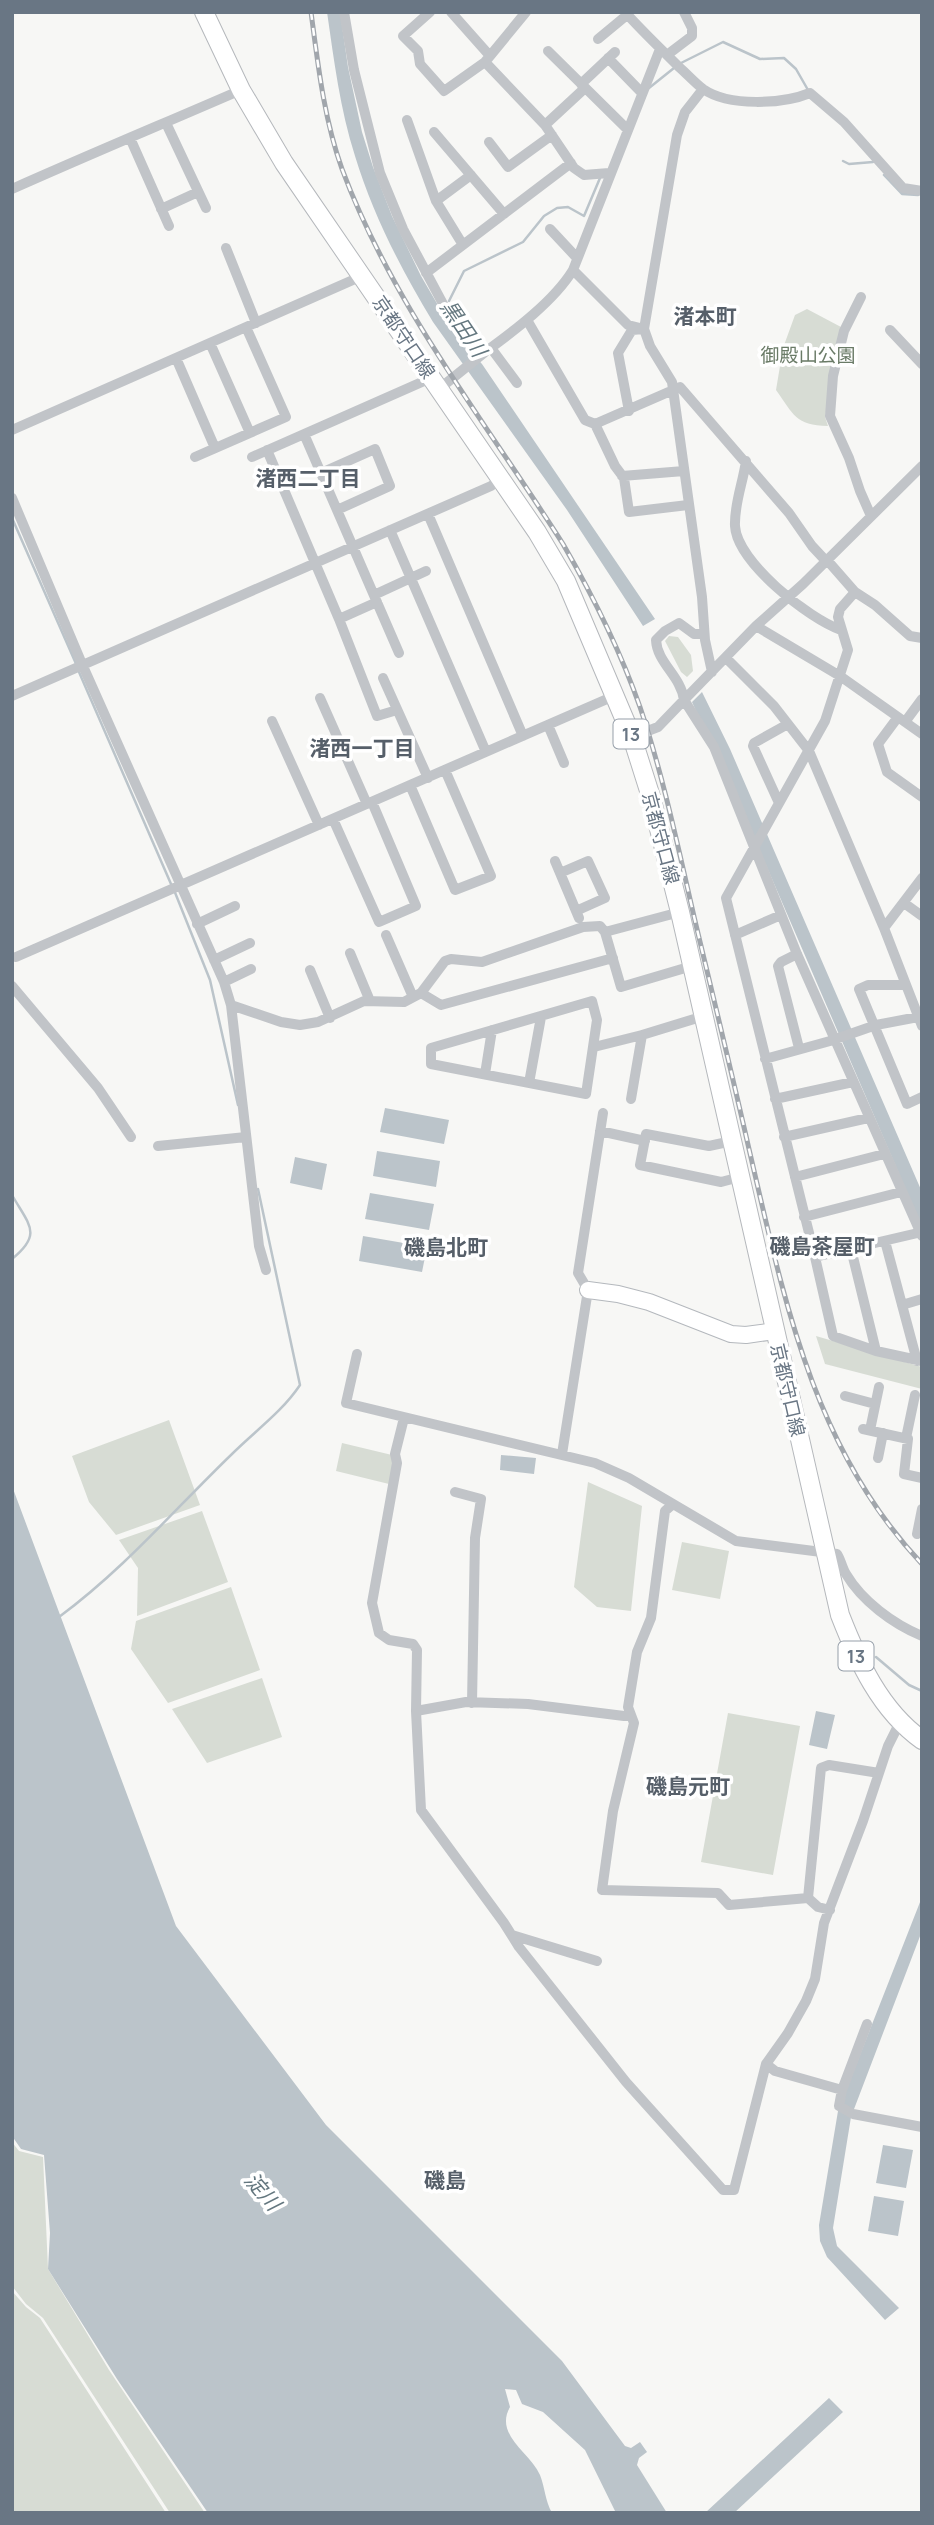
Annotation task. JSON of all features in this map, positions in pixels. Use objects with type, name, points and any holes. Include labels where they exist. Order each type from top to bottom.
[{"type":"main road","name":"京都守口線","points":[[204,12],[242,90],[284,163],[537,532],[566,582],[632,737],[651,797],[680,912],[840,1615],[866,1674],[900,1722],[922,1740]]},
{"type":"street","points":[[344,12],[354,70],[380,173],[403,229],[463,336],[485,352],[517,383]]},
{"type":"street","points":[[430,12],[403,36],[418,51],[420,64],[444,91],[487,59],[524,13]]},
{"type":"street","points":[[451,12],[487,59],[545,125],[571,163],[584,175],[609,173]]},
{"type":"street","points":[[252,457],[435,383],[466,367],[527,320],[567,280],[642,93],[663,52],[692,36],[684,12]]},
{"type":"street","points":[[598,39],[626,14],[703,89],[718,97],[769,102],[793,100],[810,93],[844,122],[903,188],[922,191]]},
{"type":"street","points":[[548,51],[627,129]]},
{"type":"street","points":[[545,125],[611,55],[642,93]]},
{"type":"street","points":[[703,89],[685,113],[677,135],[644,328],[650,346],[673,382],[702,597],[704,634],[712,672]]},
{"type":"street","points":[[12,189],[242,90]]},
{"type":"street","points":[[407,120],[436,201],[463,245]]},
{"type":"street","points":[[166,123],[206,208]]},
{"type":"street","points":[[434,132],[504,214]]},
{"type":"street","points":[[488,142],[508,167],[552,135]]},
{"type":"street","points":[[130,138],[169,226]]},
{"type":"street","points":[[426,273],[571,163]]},
{"type":"street","points":[[436,201],[471,175]]},
{"type":"street","points":[[162,209],[198,192]]},
{"type":"street","points":[[550,229],[577,258]]},
{"type":"street","points":[[226,248],[251,325],[286,417],[321,474],[399,653]]},
{"type":"street","points":[[573,270],[628,325],[644,328]]},
{"type":"street","points":[[12,430],[362,276]]},
{"type":"street","points":[[861,297],[844,331],[833,376],[830,416],[871,516]]},
{"type":"street","points":[[527,320],[585,420],[595,424],[680,387],[746,461],[826,561],[855,592],[875,605],[910,636],[922,638]]},
{"type":"street","points":[[629,411],[618,353],[632,330],[644,328]]},
{"type":"street","points":[[890,330],[922,364]]},
{"type":"street","points":[[210,343],[250,433]]},
{"type":"street","points":[[176,358],[215,448]]},
{"type":"street","points":[[195,457],[286,417]]},
{"type":"street","points":[[595,424],[614,466],[622,476],[629,512],[688,505]]},
{"type":"street","points":[[321,474],[375,449],[390,486],[337,510]]},
{"type":"street","points":[[267,450],[377,716],[397,710]]},
{"type":"street","points":[[746,461],[735,509],[736,534],[747,557],[788,597],[820,620],[841,630]]},
{"type":"street","points":[[632,737],[658,727],[756,626],[921,467]]},
{"type":"street","points":[[622,476],[684,471]]},
{"type":"street","points":[[12,696],[428,514],[501,479]]},
{"type":"street","points":[[12,498],[76,667],[174,888],[197,924],[224,982],[231,1005],[259,1246],[266,1270]]},
{"type":"street","points":[[428,514],[523,736]]},
{"type":"street","points":[[390,530],[486,752]]},
{"type":"street","points":[[339,619],[426,571]]},
{"type":"street","points":[[855,592],[840,609],[838,617],[848,650],[825,721],[726,898],[833,1336],[876,1351],[920,1361]]},
{"type":"street","points":[[704,634],[694,634],[679,624],[665,631],[656,640],[656,651],[678,679],[684,700],[714,747],[797,954],[921,1233],[815,1257]]},
{"type":"street","points":[[756,626],[840,676],[922,734]]},
{"type":"street","points":[[726,658],[789,724],[809,751],[920,1022],[873,1026],[765,1059]]},
{"type":"street","points":[[383,678],[428,778]]},
{"type":"street","points":[[16,957],[614,696]]},
{"type":"street","points":[[320,698],[416,906],[379,922],[334,819]]},
{"type":"street","points":[[922,699],[878,744],[887,772],[922,797]]},
{"type":"street","points":[[272,721],[319,825]]},
{"type":"street","points":[[779,803],[753,746],[789,724]]},
{"type":"street","points":[[548,725],[564,763]]},
{"type":"street","points":[[410,785],[456,890],[464,889],[491,876],[446,770]]},
{"type":"street","points":[[555,861],[583,927]]},
{"type":"street","points":[[560,873],[588,861],[605,898],[576,911]]},
{"type":"street","points":[[884,929],[922,878]]},
{"type":"street","points":[[904,903],[922,916]]},
{"type":"street","points":[[197,924],[235,906]]},
{"type":"street","points":[[605,932],[680,912]]},
{"type":"street","points":[[734,935],[781,915]]},
{"type":"street","points":[[231,1005],[281,1022],[300,1025],[330,1018],[364,1001],[404,1002],[417,995],[445,961],[451,959],[482,962],[583,927],[600,926],[605,932],[621,986],[692,966]]},
{"type":"street","points":[[386,935],[417,995],[441,1005],[612,958]]},
{"type":"street","points":[[214,960],[250,943]]},
{"type":"street","points":[[350,953],[370,1001]]},
{"type":"street","points":[[797,954],[778,966],[799,1048]]},
{"type":"street","points":[[224,982],[251,969]]},
{"type":"street","points":[[310,970],[330,1018]]},
{"type":"street","points":[[905,985],[868,985],[859,989],[873,1026],[903,1081],[907,1104],[922,1097]]},
{"type":"street","points":[[12,986],[98,1088],[131,1138]]},
{"type":"street","points":[[592,1002],[597,1020],[586,1094],[430,1064],[432,1048],[492,1030],[592,1002]]},
{"type":"street","points":[[594,1047],[704,1016]]},
{"type":"street","points":[[529,1083],[541,1017]]},
{"type":"street","points":[[485,1074],[492,1030]]},
{"type":"street","points":[[631,1099],[642,1035]]},
{"type":"street","points":[[775,1099],[853,1082]]},
{"type":"street","points":[[562,1454],[588,1290],[578,1273],[603,1113]]},
{"type":"street","points":[[784,1137],[868,1118]]},
{"type":"street","points":[[600,1131],[645,1140]]},
{"type":"street","points":[[732,1142],[709,1146],[646,1134],[640,1165],[721,1182],[740,1177]]},
{"type":"street","points":[[158,1146],[246,1137]]},
{"type":"street","points":[[795,1177],[884,1154]]},
{"type":"street","points":[[804,1217],[901,1192]]},
{"type":"street","points":[[885,1241],[920,1361]]},
{"type":"street","points":[[851,1249],[876,1351]]},
{"type":"street","points":[[588,1290],[649,1302],[731,1335],[775,1331]]},
{"type":"street","points":[[902,1305],[922,1299]]},
{"type":"street","points":[[357,1354],[346,1403],[596,1463],[736,1541],[838,1556],[845,1573],[867,1600],[884,1614],[922,1636]]},
{"type":"street","points":[[879,1387],[867,1430],[906,1438]]},
{"type":"street","points":[[915,1395],[906,1438],[904,1474],[922,1478]]},
{"type":"street","points":[[845,1396],[875,1404]]},
{"type":"street","points":[[404,1418],[395,1454],[397,1463],[372,1603],[379,1633],[389,1640],[413,1644],[417,1650],[416,1711],[421,1810],[512,1935],[626,2082],[723,2190],[734,2190],[766,2064],[788,2034],[815,1979],[824,1923],[888,1746],[900,1722]]},
{"type":"street","points":[[878,1458],[883,1433]]},
{"type":"street","points":[[455,1492],[481,1499],[475,1538],[472,1703]]},
{"type":"street","points":[[673,1504],[665,1511],[651,1618],[637,1652],[628,1707],[634,1723],[613,1811],[602,1889],[718,1893],[729,1905],[808,1898],[818,1907],[830,1910]]},
{"type":"street","points":[[917,1534],[921,1514]]},
{"type":"street","points":[[416,1711],[472,1703],[528,1704],[631,1716]]},
{"type":"street","points":[[808,1898],[821,1768],[829,1765],[879,1773]]},
{"type":"street","points":[[512,1935],[597,1961]]},
{"type":"street","points":[[867,2024],[842,2090],[839,2106],[853,2114],[922,2127]]},
{"type":"street","points":[[766,2064],[775,2071],[842,2090]]},
{"type":"green space","name":"御殿山公園","points":[[807,309],[841,327],[825,417],[828,426],[808,423],[796,417],[776,390],[783,348],[795,315]]},
{"type":"green space","points":[[669,636],[678,637],[691,655],[693,671],[687,677],[681,672],[665,641]]},
{"type":"green space","points":[[816,1336],[922,1367],[922,1389],[825,1364]]},
{"type":"green space","points":[[169,1420],[200,1505],[116,1535],[89,1502],[72,1456]]},
{"type":"green space","points":[[342,1443],[392,1455],[389,1484],[336,1471]]},
{"type":"green space","points":[[588,1482],[642,1506],[631,1611],[597,1607],[574,1587]]},
{"type":"green space","points":[[202,1511],[228,1582],[137,1616],[138,1568],[119,1540]]},
{"type":"green space","points":[[682,1542],[729,1551],[720,1599],[672,1590]]},
{"type":"green space","points":[[231,1587],[260,1670],[168,1703],[131,1649],[136,1621]]},
{"type":"green space","points":[[262,1678],[282,1737],[207,1763],[172,1709]]},
{"type":"green space","points":[[728,1713],[800,1726],[773,1875],[701,1862]]},
{"type":"green space","points":[[12,2142],[19,2151],[43,2157],[48,2269],[109,2370],[205,2513],[170,2513],[43,2318],[26,2304],[12,2286]]},
{"type":"green space","points":[[12,2291],[40,2318],[166,2513],[12,2513]]},
{"type":"water","points":[[327,12],[340,12],[362,132],[392,216],[421,276],[453,331],[482,364],[655,619],[643,626],[567,510],[433,322],[399,262],[370,199],[350,138],[338,84]]},
{"type":"water","points":[[702,692],[730,749],[922,1192],[922,1227],[760,851],[692,702]]},
{"type":"water","points":[[385,1108],[449,1120],[444,1144],[380,1132]]},
{"type":"water","points":[[377,1151],[440,1161],[436,1187],[373,1176]]},
{"type":"water","points":[[295,1157],[327,1164],[322,1190],[290,1183]]},
{"type":"water","points":[[370,1193],[434,1204],[429,1230],[365,1219]]},
{"type":"water","points":[[363,1236],[427,1247],[422,1272],[359,1261]]},
{"type":"water","points":[[501,1455],[536,1458],[534,1474],[500,1470]]},
{"type":"water","name":"淀川","points":[[12,1486],[176,1926],[326,2125],[562,2361],[625,2446],[631,2448],[640,2442],[647,2452],[639,2458],[637,2465],[667,2513],[616,2513],[585,2450],[543,2412],[522,2404],[516,2390],[505,2389],[510,2407],[506,2417],[510,2435],[540,2475],[552,2513],[208,2513],[117,2379],[48,2269],[50,2233],[44,2155],[21,2149],[12,2136]]},
{"type":"water","points":[[816,1711],[835,1715],[827,1749],[809,1745]]},
{"type":"water","points":[[922,1897],[922,1931],[851,2117],[833,2228],[837,2246],[899,2308],[885,2320],[827,2257],[820,2241],[819,2225],[838,2111]]},
{"type":"water","points":[[883,2145],[913,2150],[906,2188],[876,2183]]},
{"type":"water","points":[[874,2196],[904,2201],[898,2236],[868,2231]]},
{"type":"water","points":[[829,2398],[843,2412],[734,2513],[705,2513]]},
{"type":"waterway","points":[[679,64],[723,42],[760,59],[784,58],[796,69],[808,90]]},
{"type":"waterway","points":[[649,88],[674,68]]},
{"type":"waterway","points":[[843,161],[849,164],[873,162]]},
{"type":"waterway","points":[[884,175],[902,194],[918,195]]},
{"type":"waterway","name":"黒田川","points":[[449,301],[464,271],[523,242],[544,216],[557,208],[568,207],[584,216],[600,178]]},
{"type":"waterway","points":[[12,518],[77,666]]},
{"type":"waterway","points":[[79,672],[171,884]]},
{"type":"waterway","points":[[174,890],[210,980],[238,1105]]},
{"type":"waterway","points":[[59,1617],[127,1559],[277,1413],[300,1385],[258,1189]]},
{"type":"waterway","points":[[12,1195],[30,1229],[27,1243],[12,1259]]},
{"type":"waterway","points":[[876,1657],[909,1685],[922,1691]]},
{"type":"railway","points":[[311,12],[322,92],[331,131],[342,169],[363,219],[387,268],[442,362],[563,544],[624,665],[649,734],[664,788],[790,1316],[829,1421],[854,1471],[885,1519],[922,1564]]},
{"type":"district","name":"渚本町","points":[[705,316]]},
{"type":"district","name":"渚西二丁目","points":[[308,478]]},
{"type":"district","name":"渚西一丁目","points":[[362,748]]},
{"type":"district","name":"磯島茶屋町","points":[[822,1246]]},
{"type":"district","name":"磯島北町","points":[[446,1247]]},
{"type":"district","name":"磯島元町","points":[[688,1786]]},
{"type":"district","name":"磯島","points":[[445,2180]]}]
